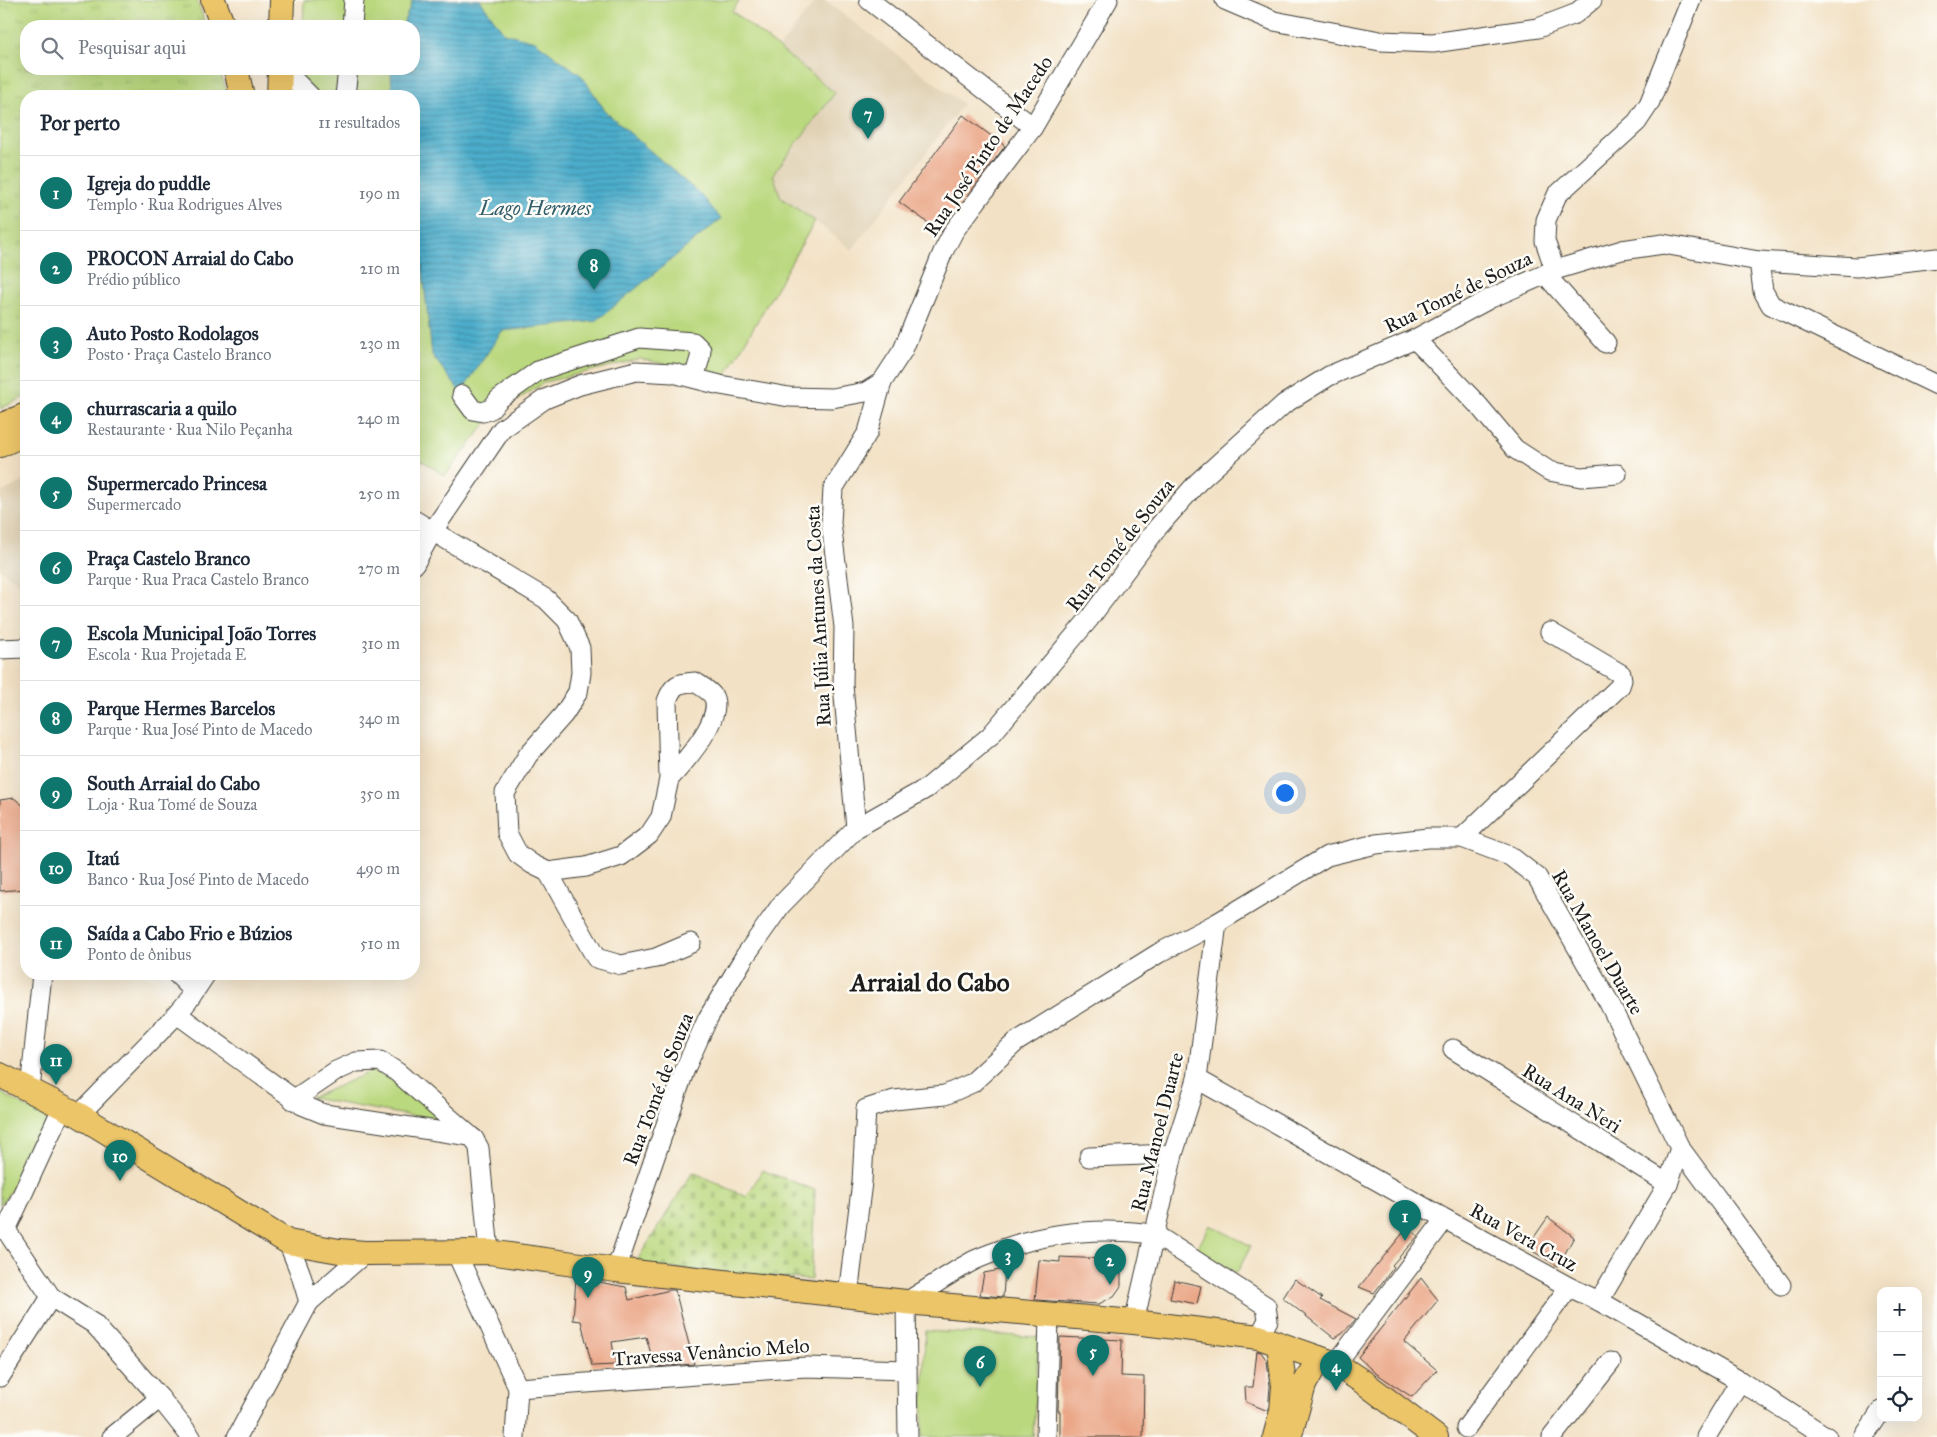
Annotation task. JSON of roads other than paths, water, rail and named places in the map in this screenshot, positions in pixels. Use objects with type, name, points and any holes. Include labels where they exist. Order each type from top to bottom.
[{"type":"main road","points":[[213,0],[221,20]]},
{"type":"main road","points":[[281,20],[282,0]]},
{"type":"main road","points":[[237,75],[241,90]]},
{"type":"main road","points":[[280,90],[281,75]]},
{"type":"main road","points":[[0,426],[20,418]]},
{"type":"main road","points":[[0,445],[20,436]]},
{"type":"main road","points":[[0,1076],[71,1110],[288,1242],[331,1250],[365,1253],[489,1252],[616,1270],[906,1302],[1134,1322],[1269,1341],[1328,1361],[1366,1384],[1436,1437]]},
{"type":"main road","points":[[1269,1341],[1293,1388],[1289,1437]]},
{"type":"main road","points":[[1275,1437],[1282,1411],[1293,1388],[1328,1361]]},
{"type":"street","points":[[352,20],[354,0]]},
{"type":"street","points":[[869,0],[1033,127]]},
{"type":"street","name":"Rua José Pinto de Macedo","points":[[882,382],[903,350],[943,252],[954,231],[1033,127],[1108,0]]},
{"type":"street","points":[[1225,0],[1274,21],[1380,41],[1433,43],[1538,28],[1575,14],[1592,0]]},
{"type":"street","points":[[1606,344],[1550,272],[1545,241],[1546,220],[1558,195],[1637,122],[1648,104],[1691,0]]},
{"type":"street","points":[[288,75],[304,90]]},
{"type":"street","points":[[346,90],[347,75]]},
{"type":"street","name":"Rua Tomé de Souza","points":[[616,1270],[685,1069],[708,1018],[745,956],[781,904],[856,828],[927,788],[990,736],[1089,620],[1164,521],[1198,482],[1284,404],[1329,376],[1415,339],[1491,298],[1550,272],[1622,250],[1663,244],[1759,261],[1857,267],[1937,258]]},
{"type":"street","points":[[1759,261],[1763,291],[1771,305],[1937,385]]},
{"type":"street","points":[[462,394],[473,410],[483,412],[492,409],[499,399],[538,371],[639,338],[693,342],[701,350],[694,378]]},
{"type":"street","points":[[1415,339],[1479,406],[1515,449],[1549,471],[1581,477],[1617,474]]},
{"type":"street","points":[[420,554],[432,532],[502,429],[545,399],[580,386],[636,371],[673,373],[720,385],[790,397],[832,398],[866,392],[882,382]]},
{"type":"street","name":"Rua Júlia Antunes da Costa","points":[[856,828],[843,685],[844,628],[832,523],[834,489],[868,432],[882,382]]},
{"type":"street","points":[[420,524],[546,599],[567,620],[580,648],[581,673],[578,692],[564,714],[528,755],[505,793],[507,833],[518,854],[548,872],[596,958],[621,965],[656,958],[691,943]]},
{"type":"street","points":[[1462,838],[1620,686],[1621,674],[1550,632]]},
{"type":"street","points":[[0,648],[20,648]]},
{"type":"street","points":[[548,872],[586,867],[621,856],[649,835],[661,818],[669,779],[667,701],[671,690],[679,683],[695,682],[713,696],[716,705],[711,722],[690,756],[669,779]]},
{"type":"street","name":"Rua Manoel Duarte","points":[[848,1295],[862,1182],[866,1109],[894,1100],[945,1095],[972,1083],[1016,1042],[1159,953],[1217,923],[1327,856],[1376,844],[1428,838],[1462,838],[1510,856],[1537,877],[1609,1003],[1680,1148],[1781,1285]]},
{"type":"street","name":"Rua Manoel Duarte","points":[[1134,1322],[1174,1154],[1197,1079],[1217,923]]},
{"type":"street","points":[[30,1090],[41,980]]},
{"type":"street","points":[[183,980],[194,991]]},
{"type":"street","points":[[191,1437],[160,1398],[94,1324],[51,1297],[3,1226],[71,1110],[177,1014],[202,980]]},
{"type":"street","points":[[177,1014],[293,1100],[324,1114],[470,1136]]},
{"type":"street","name":"Rua Ana Neri","points":[[1453,1049],[1668,1184]]},
{"type":"street","points":[[293,1100],[336,1071],[356,1062],[380,1061],[397,1072],[474,1139],[479,1148],[489,1252]]},
{"type":"street","name":"Rua Vera Cruz","points":[[1197,1079],[1445,1219],[1569,1287],[1599,1301],[1740,1381],[1827,1437]]},
{"type":"street","points":[[1599,1301],[1668,1184],[1680,1148]]},
{"type":"street","points":[[1088,1158],[1174,1154]]},
{"type":"street","points":[[1328,1361],[1445,1219]]},
{"type":"street","points":[[908,1437],[906,1302],[972,1261],[1027,1240],[1065,1232],[1092,1231],[1154,1234],[1266,1306],[1269,1341]]},
{"type":"street","points":[[288,1242],[309,1302]]},
{"type":"street","points":[[456,1252],[518,1388],[515,1437]]},
{"type":"street","points":[[237,1437],[309,1302],[365,1253]]},
{"type":"street","points":[[1466,1428],[1569,1287]]},
{"type":"street","points":[[0,1377],[51,1297]]},
{"type":"street","points":[[1046,1437],[1049,1314]]},
{"type":"street","points":[[1552,1437],[1611,1362]]},
{"type":"street","name":"Travessa Venâncio Melo","points":[[518,1388],[806,1367],[907,1370]]},
{"type":"street","points":[[1706,1437],[1740,1381]]},
{"type":"street","points":[[112,1437],[160,1398]]},
{"type":"street","points":[[1864,1437],[1877,1417]]},
{"type":"water","name":"Lago Hermes","points":[[413,0],[480,0],[504,33],[535,41],[582,76],[606,112],[704,198],[721,219],[596,321],[502,331],[461,393],[432,355],[420,246],[420,90],[392,90],[391,75],[420,75],[420,20],[405,20]]},
{"type":"place","name":"Escola Municipal João Torres","points":[[868,139]]},
{"type":"place","name":"Parque Hermes Barcelos","points":[[594,290]]},
{"type":"place","name":"Saída a Cabo Frio e Búzios","points":[[56,1085]]},
{"type":"place","name":"Itaú","points":[[120,1181]]},
{"type":"place","name":"Igreja do puddle","points":[[1405,1241]]},
{"type":"place","name":"Auto Posto Rodolagos","points":[[1008,1280]]},
{"type":"place","name":"PROCON Arraial do Cabo","points":[[1110,1285]]},
{"type":"place","name":"South Arraial do Cabo","points":[[588,1298]]},
{"type":"place","name":"Supermercado Princesa","points":[[1093,1376]]},
{"type":"place","name":"Praça Castelo Branco","points":[[980,1387]]},
{"type":"place","name":"churrascaria a quilo","points":[[1336,1391]]},
{"type":"district","name":"Arraial do Cabo","points":[[930,982]]}]
